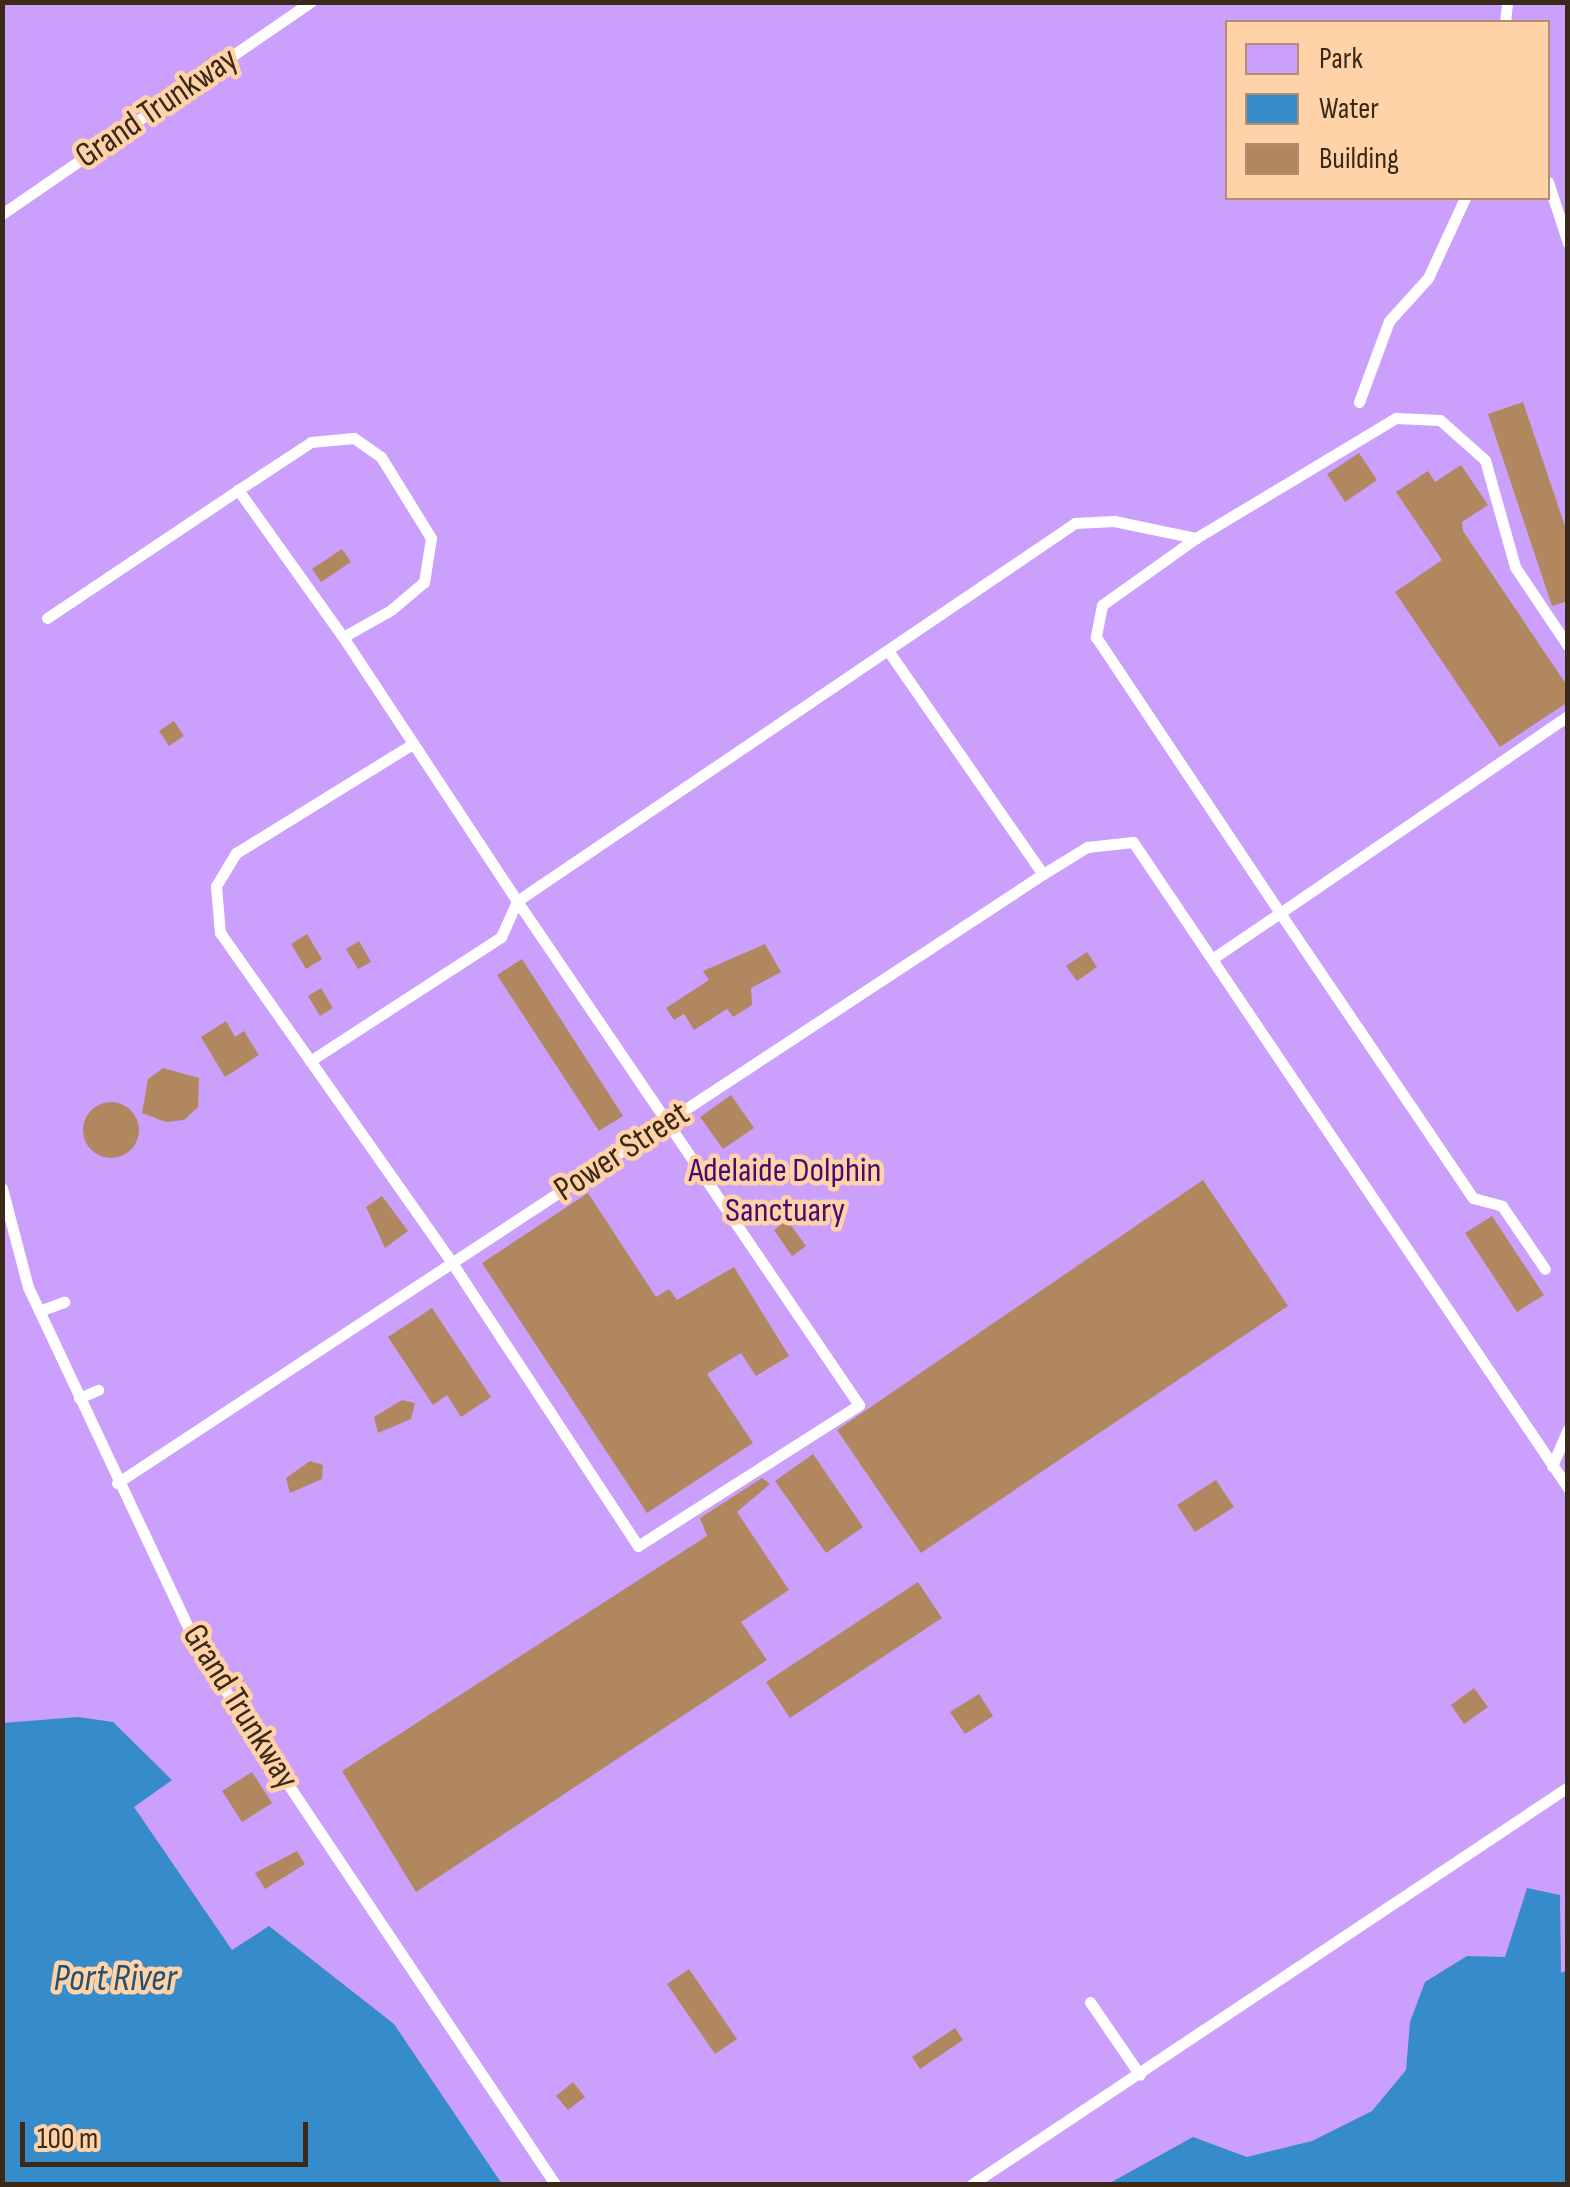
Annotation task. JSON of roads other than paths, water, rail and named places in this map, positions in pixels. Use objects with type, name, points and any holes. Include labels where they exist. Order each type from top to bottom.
[{"type":"lane","name":"Grand Trunkway","points":[[2,214],[311,2]]},
{"type":"lane","points":[[1550,188],[1568,242]]},
{"type":"lane","points":[[1360,402],[1389,321],[1428,278],[1464,200]]},
{"type":"lane","points":[[1545,1269],[1502,1206],[1473,1198],[1096,637],[1102,605],[1196,538],[1396,418],[1440,420],[1485,460],[1516,567],[1568,646]]},
{"type":"lane","points":[[47,618],[310,442],[354,438],[380,457],[431,538],[424,582],[391,610],[343,637]]},
{"type":"lane","points":[[238,490],[343,637],[410,746],[859,1405],[638,1546],[453,1264],[220,933],[216,886],[236,853],[410,746]]},
{"type":"lane","points":[[310,1061],[501,937],[517,901],[1075,523],[1114,520],[1196,538]]},
{"type":"lane","points":[[888,652],[1044,874]]},
{"type":"lane","points":[[1568,716],[1212,960],[1568,1488]]},
{"type":"lane","name":"Power Street","points":[[117,1482],[1087,847],[1133,842],[1212,960]]},
{"type":"lane","name":"Grand Trunkway","points":[[2,1188],[39,1311],[201,1654],[555,2184]]},
{"type":"lane","points":[[39,1311],[64,1302]]},
{"type":"lane","points":[[79,1398],[98,1390]]},
{"type":"lane","points":[[1552,1466],[1568,1429]]},
{"type":"lane","points":[[972,2184],[1568,1787]]},
{"type":"lane","points":[[1090,2002],[1140,2075]]},
{"type":"water","name":"Port River","points":[[78,1717],[113,1722],[172,1780],[134,1807],[232,1950],[269,1926],[394,2024],[502,2184],[3,2184],[3,1723]]},
{"type":"water","points":[[1527,1888],[1560,1895],[1561,1973],[1568,1970],[1567,2184],[1108,2184],[1193,2137],[1247,2157],[1312,2141],[1372,2111],[1406,2070],[1410,2022],[1425,1982],[1467,1956],[1505,1957]]},
{"type":"park label","name":"Adelaide Dolphin Sanctuary","points":[[785,1191]]}]
